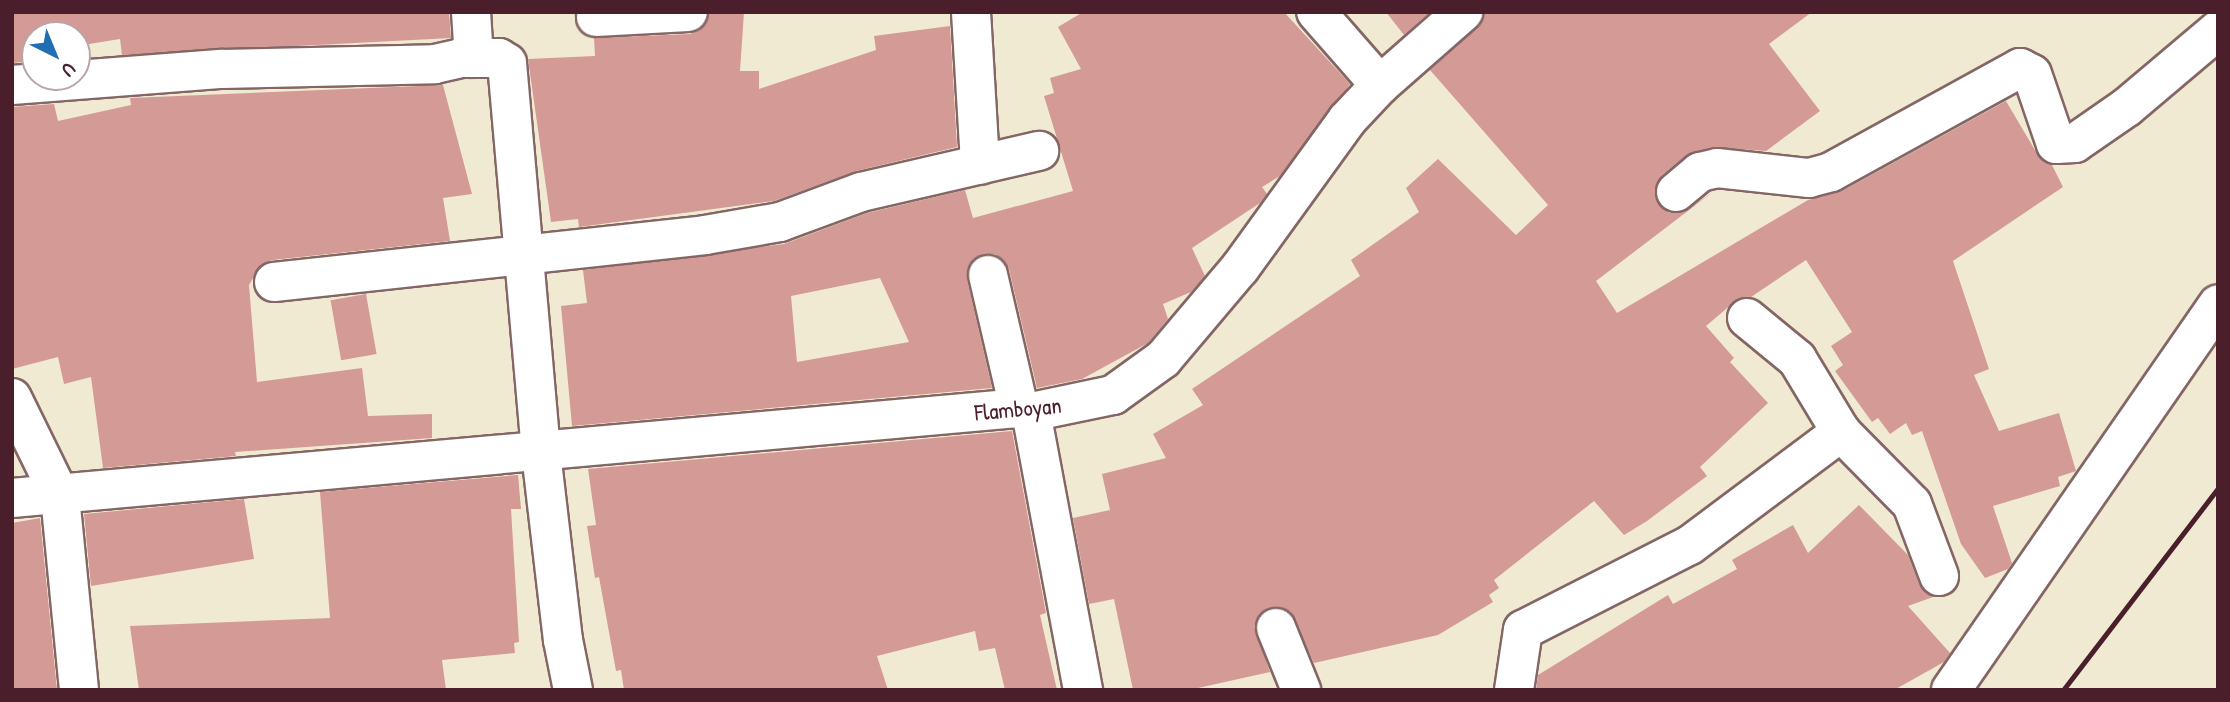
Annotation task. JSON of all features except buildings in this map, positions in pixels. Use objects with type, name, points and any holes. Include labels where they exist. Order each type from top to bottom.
[{"type":"street","points":[[471,12],[474,58]]},
{"type":"street","points":[[596,17],[688,12]]},
{"type":"street","points":[[971,12],[979,165]]},
{"type":"street","points":[[1316,12],[1380,85]]},
{"type":"street","name":"Flamboyan","points":[[12,498],[60,496],[1025,410],[1113,395],[1163,359],[1240,268],[1347,120],[1380,85],[1463,12]]},
{"type":"street","points":[[1676,192],[1700,172],[1717,168],[1809,178],[1831,172],[2020,68],[2032,74],[2056,144],[2076,143],[2127,107],[2218,30]]},
{"type":"street","points":[[12,85],[222,69],[435,64],[474,58],[499,58],[507,63],[541,453],[563,640],[573,690]]},
{"type":"street","points":[[274,282],[526,257],[780,222],[860,192],[1038,151]]},
{"type":"street","points":[[988,275],[1025,410],[1083,690]]},
{"type":"street","points":[[1951,690],[2218,304]]},
{"type":"street","points":[[1747,318],[1797,359],[1841,432],[1913,505],[1939,576]]},
{"type":"street","points":[[12,398],[60,496],[79,690]]},
{"type":"street","points":[[1514,690],[1523,630],[1690,545],[1841,432]]},
{"type":"street","points":[[1276,628],[1301,690]]},
{"type":"railway","points":[[2063,690],[2218,488]]}]
